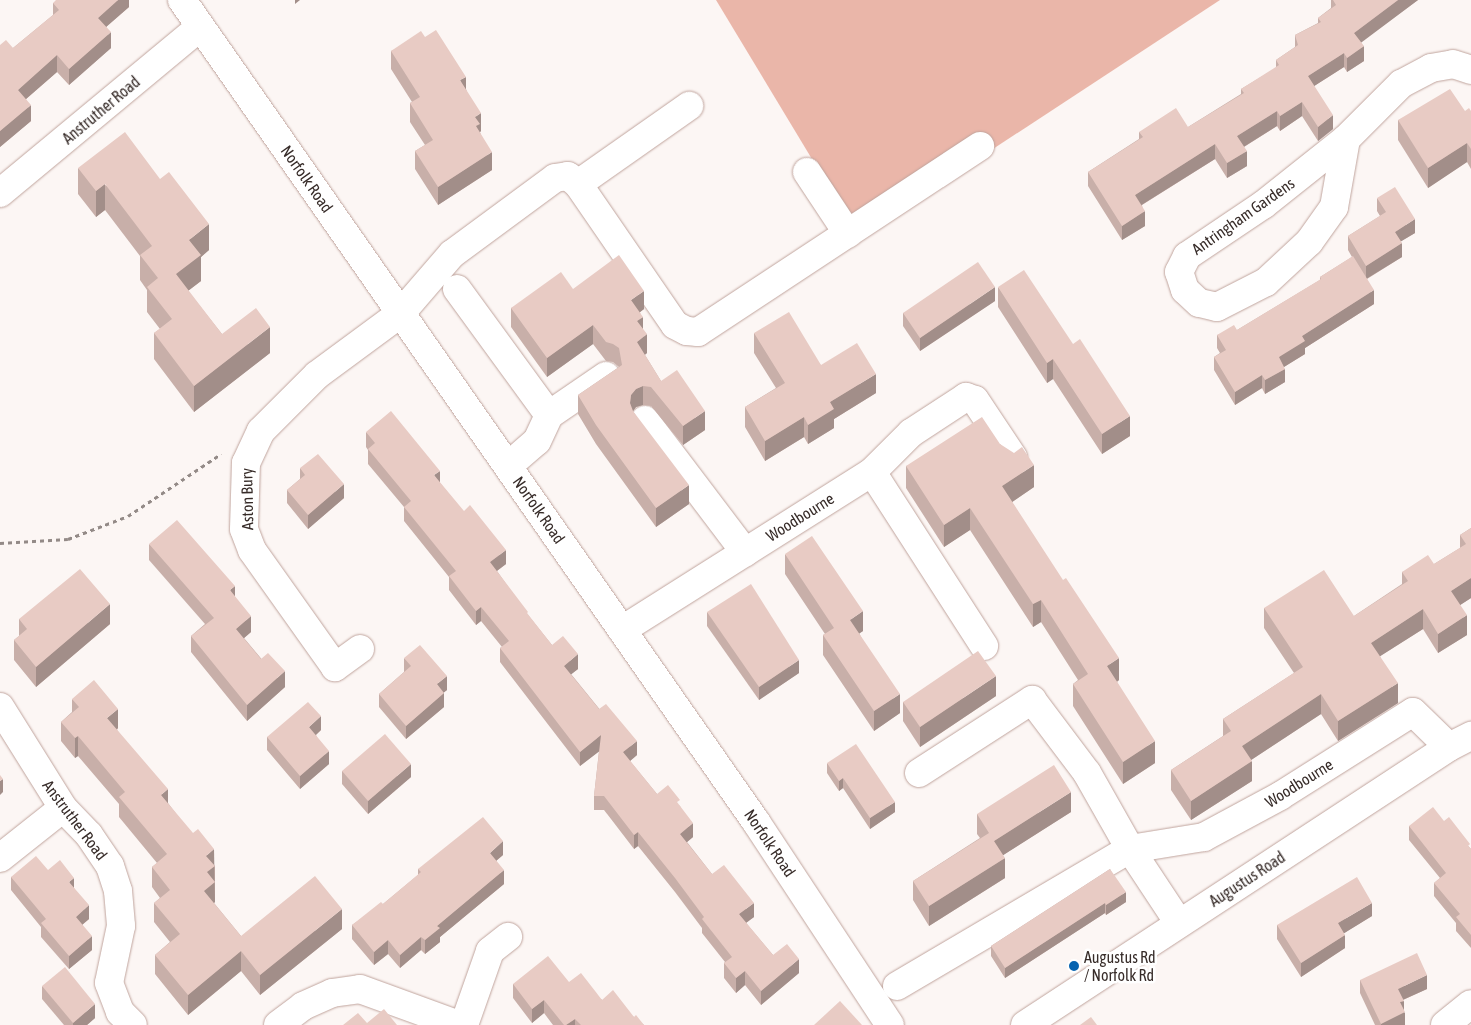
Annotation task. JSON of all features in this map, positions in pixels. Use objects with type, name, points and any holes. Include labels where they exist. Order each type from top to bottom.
[{"type":"street","name":"Norfolk Road","points":[[182,0],[756,822],[890,1025]]},
{"type":"street","name":"Anstruther Road","points":[[0,193],[200,27]]},
{"type":"street","name":"Antringham Gardens","points":[[1346,139],[1334,207],[1309,242],[1266,282],[1217,307],[1199,303],[1185,290],[1179,272],[1187,256],[1263,205],[1346,139],[1401,84],[1430,68],[1454,64],[1471,70]]},
{"type":"street","points":[[578,184],[689,106]]},
{"type":"street","points":[[401,313],[452,254],[555,178],[568,176],[578,184],[675,325],[687,331],[698,332],[727,315],[980,146]]},
{"type":"street","points":[[807,172],[848,234]]},
{"type":"street","points":[[457,289],[549,415]]},
{"type":"street","name":"Aston Bury","points":[[360,649],[335,667],[252,550],[244,529],[246,462],[261,431],[317,374],[401,313]]},
{"type":"street","points":[[508,466],[537,441],[549,415],[606,376]]},
{"type":"street","name":"Woodbourne","points":[[622,630],[872,472],[911,433],[966,397],[971,398],[1013,457]]},
{"type":"street","points":[[645,420],[745,552]]},
{"type":"street","points":[[872,472],[984,646]]},
{"type":"street","points":[[919,773],[1032,700],[1087,773],[1130,849],[1179,924]]},
{"type":"street","name":"Anstruther Road","points":[[0,707],[62,808],[89,836],[110,866],[118,892],[121,926],[109,983],[120,1012],[133,1025]]},
{"type":"street","name":"Woodbourne","points":[[897,986],[1130,849],[1204,836],[1280,796],[1413,712],[1460,741]]},
{"type":"street","name":"Augustus Road","points":[[1025,1025],[1460,741]]},
{"type":"street","points":[[0,858],[62,808]]},
{"type":"street","points":[[464,1025],[490,951],[508,937]]},
{"type":"street","points":[[278,1025],[304,1006],[332,993],[360,988],[459,1025]]},
{"type":"street","points":[[1446,1025],[1471,1004]]},
{"type":"path","points":[[0,543],[68,539],[128,516],[226,451]]},
{"type":"shaded area","points":[[716,0],[1220,0],[859,237]]},
{"type":"building","points":[[56,0],[118,0],[98,18],[111,32],[69,69],[57,55],[18,90],[31,105],[0,131],[0,45],[6,40],[13,48],[59,10],[53,3]]},
{"type":"building","points":[[1333,0],[1398,0],[1354,33],[1364,46],[1347,58],[1344,53],[1308,76],[1333,115],[1318,127],[1302,102],[1280,116],[1277,111],[1237,136],[1247,151],[1227,163],[1215,144],[1135,195],[1145,211],[1122,226],[1088,172],[1143,137],[1139,132],[1176,108],[1188,127],[1244,93],[1241,89],[1279,65],[1276,60],[1298,45],[1295,35],[1321,22],[1318,18],[1336,5]]},
{"type":"building","points":[[436,30],[466,77],[460,80],[481,113],[475,117],[480,124],[476,126],[492,152],[438,187],[415,151],[433,140],[410,103],[420,97],[391,51],[421,31],[425,37]]},
{"type":"building","points":[[1450,89],[1465,111],[1469,108],[1471,111],[1471,149],[1467,143],[1428,168],[1398,120]]},
{"type":"building","points":[[125,132],[160,179],[169,172],[209,224],[189,240],[201,255],[176,274],[222,334],[256,308],[270,327],[194,386],[154,333],[172,319],[147,287],[158,278],[140,255],[152,246],[105,184],[96,191],[78,168]]},
{"type":"building","points":[[1395,187],[1415,219],[1395,232],[1402,243],[1366,266],[1348,236],[1386,212],[1377,198]]},
{"type":"building","points":[[619,255],[644,291],[631,300],[643,317],[637,321],[647,334],[637,342],[661,381],[677,370],[705,411],[683,426],[651,387],[643,386],[636,389],[631,395],[630,403],[633,411],[689,485],[656,508],[596,425],[578,395],[622,365],[619,348],[606,342],[593,325],[547,358],[511,308],[561,272],[573,289]]},
{"type":"building","points":[[1353,256],[1374,290],[1302,336],[1305,341],[1279,357],[1285,369],[1265,380],[1262,375],[1235,392],[1214,357],[1226,350],[1217,335],[1234,325],[1237,330],[1321,279],[1320,277]]},
{"type":"building","points":[[978,262],[995,287],[920,338],[903,313]]},
{"type":"building","points":[[1024,270],[1073,344],[1080,339],[1130,416],[1102,434],[1053,359],[1047,363],[998,287]]},
{"type":"building","points":[[789,312],[821,365],[857,343],[876,374],[830,402],[834,409],[808,425],[804,417],[765,441],[745,407],[785,383],[754,333]]},
{"type":"building","points":[[391,411],[440,471],[434,475],[464,511],[470,505],[506,550],[490,562],[527,613],[552,645],[563,636],[578,654],[564,666],[599,709],[606,704],[637,741],[623,752],[657,794],[668,785],[680,800],[677,802],[693,823],[680,834],[712,874],[724,865],[754,903],[739,914],[773,955],[787,944],[799,959],[761,991],[745,971],[736,978],[724,963],[732,957],[702,919],[704,917],[675,878],[638,832],[634,835],[604,796],[594,796],[601,735],[580,752],[500,648],[509,641],[481,607],[476,611],[449,576],[456,571],[404,507],[411,501],[368,449],[375,443],[366,432]]},
{"type":"building","points":[[982,417],[1000,444],[1014,453],[1022,447],[1034,465],[1002,486],[1063,580],[1066,578],[1119,658],[1107,666],[1155,741],[1123,762],[1073,684],[1088,674],[1041,600],[1033,604],[970,508],[944,525],[906,466]]},
{"type":"building","points":[[318,454],[344,484],[308,515],[287,490],[305,475],[300,468]]},
{"type":"building","points":[[177,520],[235,586],[230,590],[251,616],[236,629],[261,659],[268,653],[285,671],[247,705],[191,636],[214,618],[149,544]]},
{"type":"building","points":[[1471,528],[1471,578],[1451,591],[1467,615],[1438,634],[1423,609],[1371,643],[1398,683],[1338,721],[1321,694],[1242,746],[1252,761],[1191,801],[1171,770],[1231,731],[1223,719],[1303,667],[1264,608],[1324,570],[1354,616],[1408,581],[1402,572],[1428,555],[1434,564],[1466,544],[1460,535]]},
{"type":"building","points":[[812,536],[863,611],[850,620],[900,694],[874,711],[823,635],[834,628],[785,554]]},
{"type":"building","points":[[80,569],[110,604],[36,667],[14,640],[27,629],[19,619]]},
{"type":"building","points":[[751,584],[799,660],[759,687],[707,612]]},
{"type":"building","points":[[420,645],[447,676],[437,684],[444,693],[406,726],[379,694],[411,666],[404,658]]},
{"type":"building","points":[[978,651],[996,676],[920,727],[903,702]]},
{"type":"building","points":[[94,680],[118,709],[107,718],[168,789],[161,795],[193,833],[198,829],[214,849],[206,856],[215,866],[207,872],[215,882],[204,891],[241,936],[315,876],[342,909],[260,975],[241,951],[188,995],[155,955],[180,934],[154,903],[170,890],[152,867],[167,854],[119,797],[125,792],[78,736],[75,738],[61,722],[79,707],[72,699]]},
{"type":"building","points":[[308,702],[321,716],[309,727],[329,751],[300,776],[267,737]]},
{"type":"building","points":[[385,734],[411,764],[368,801],[342,771]]},
{"type":"building","points":[[856,744],[895,802],[870,818],[843,778],[839,781],[827,763]]},
{"type":"building","points":[[1054,765],[1071,792],[994,841],[1005,858],[929,906],[913,881],[989,833],[977,814]]},
{"type":"building","points":[[1433,807],[1444,821],[1449,817],[1470,844],[1468,846],[1471,849],[1471,935],[1456,917],[1460,914],[1434,883],[1446,873],[1409,826]]},
{"type":"building","points":[[483,817],[503,841],[490,853],[504,870],[437,926],[440,928],[425,940],[421,937],[400,955],[388,940],[374,952],[352,925],[381,902],[383,904],[421,872],[418,869]]},
{"type":"building","points":[[36,856],[48,870],[60,860],[74,878],[69,882],[89,905],[76,917],[92,936],[69,956],[41,923],[46,919],[11,877]]},
{"type":"building","points":[[1110,869],[1126,892],[1106,905],[1105,903],[1005,968],[991,946]]},
{"type":"building","points":[[1357,877],[1372,903],[1338,923],[1345,935],[1301,963],[1277,925]]},
{"type":"building","points":[[1417,953],[1427,975],[1398,989],[1404,1001],[1400,1002],[1405,1012],[1381,1024],[1360,980]]},
{"type":"building","points":[[548,956],[569,982],[581,973],[602,1000],[613,990],[634,1017],[636,1015],[644,1025],[581,1025],[575,1019],[564,1025],[544,1000],[532,1009],[513,984]]},
{"type":"building","points":[[65,967],[95,1004],[73,1023],[42,986]]},
{"type":"building","points":[[840,1001],[862,1025],[814,1025]]},
{"type":"building","points":[[384,1009],[397,1025],[343,1025],[358,1013],[367,1023]]},
{"type":"building","points":[[1091,1017],[1097,1025],[1080,1025]]},
{"type":"place","name":"Augustus Rd / Norfolk Rd","points":[[1074,966]]}]
